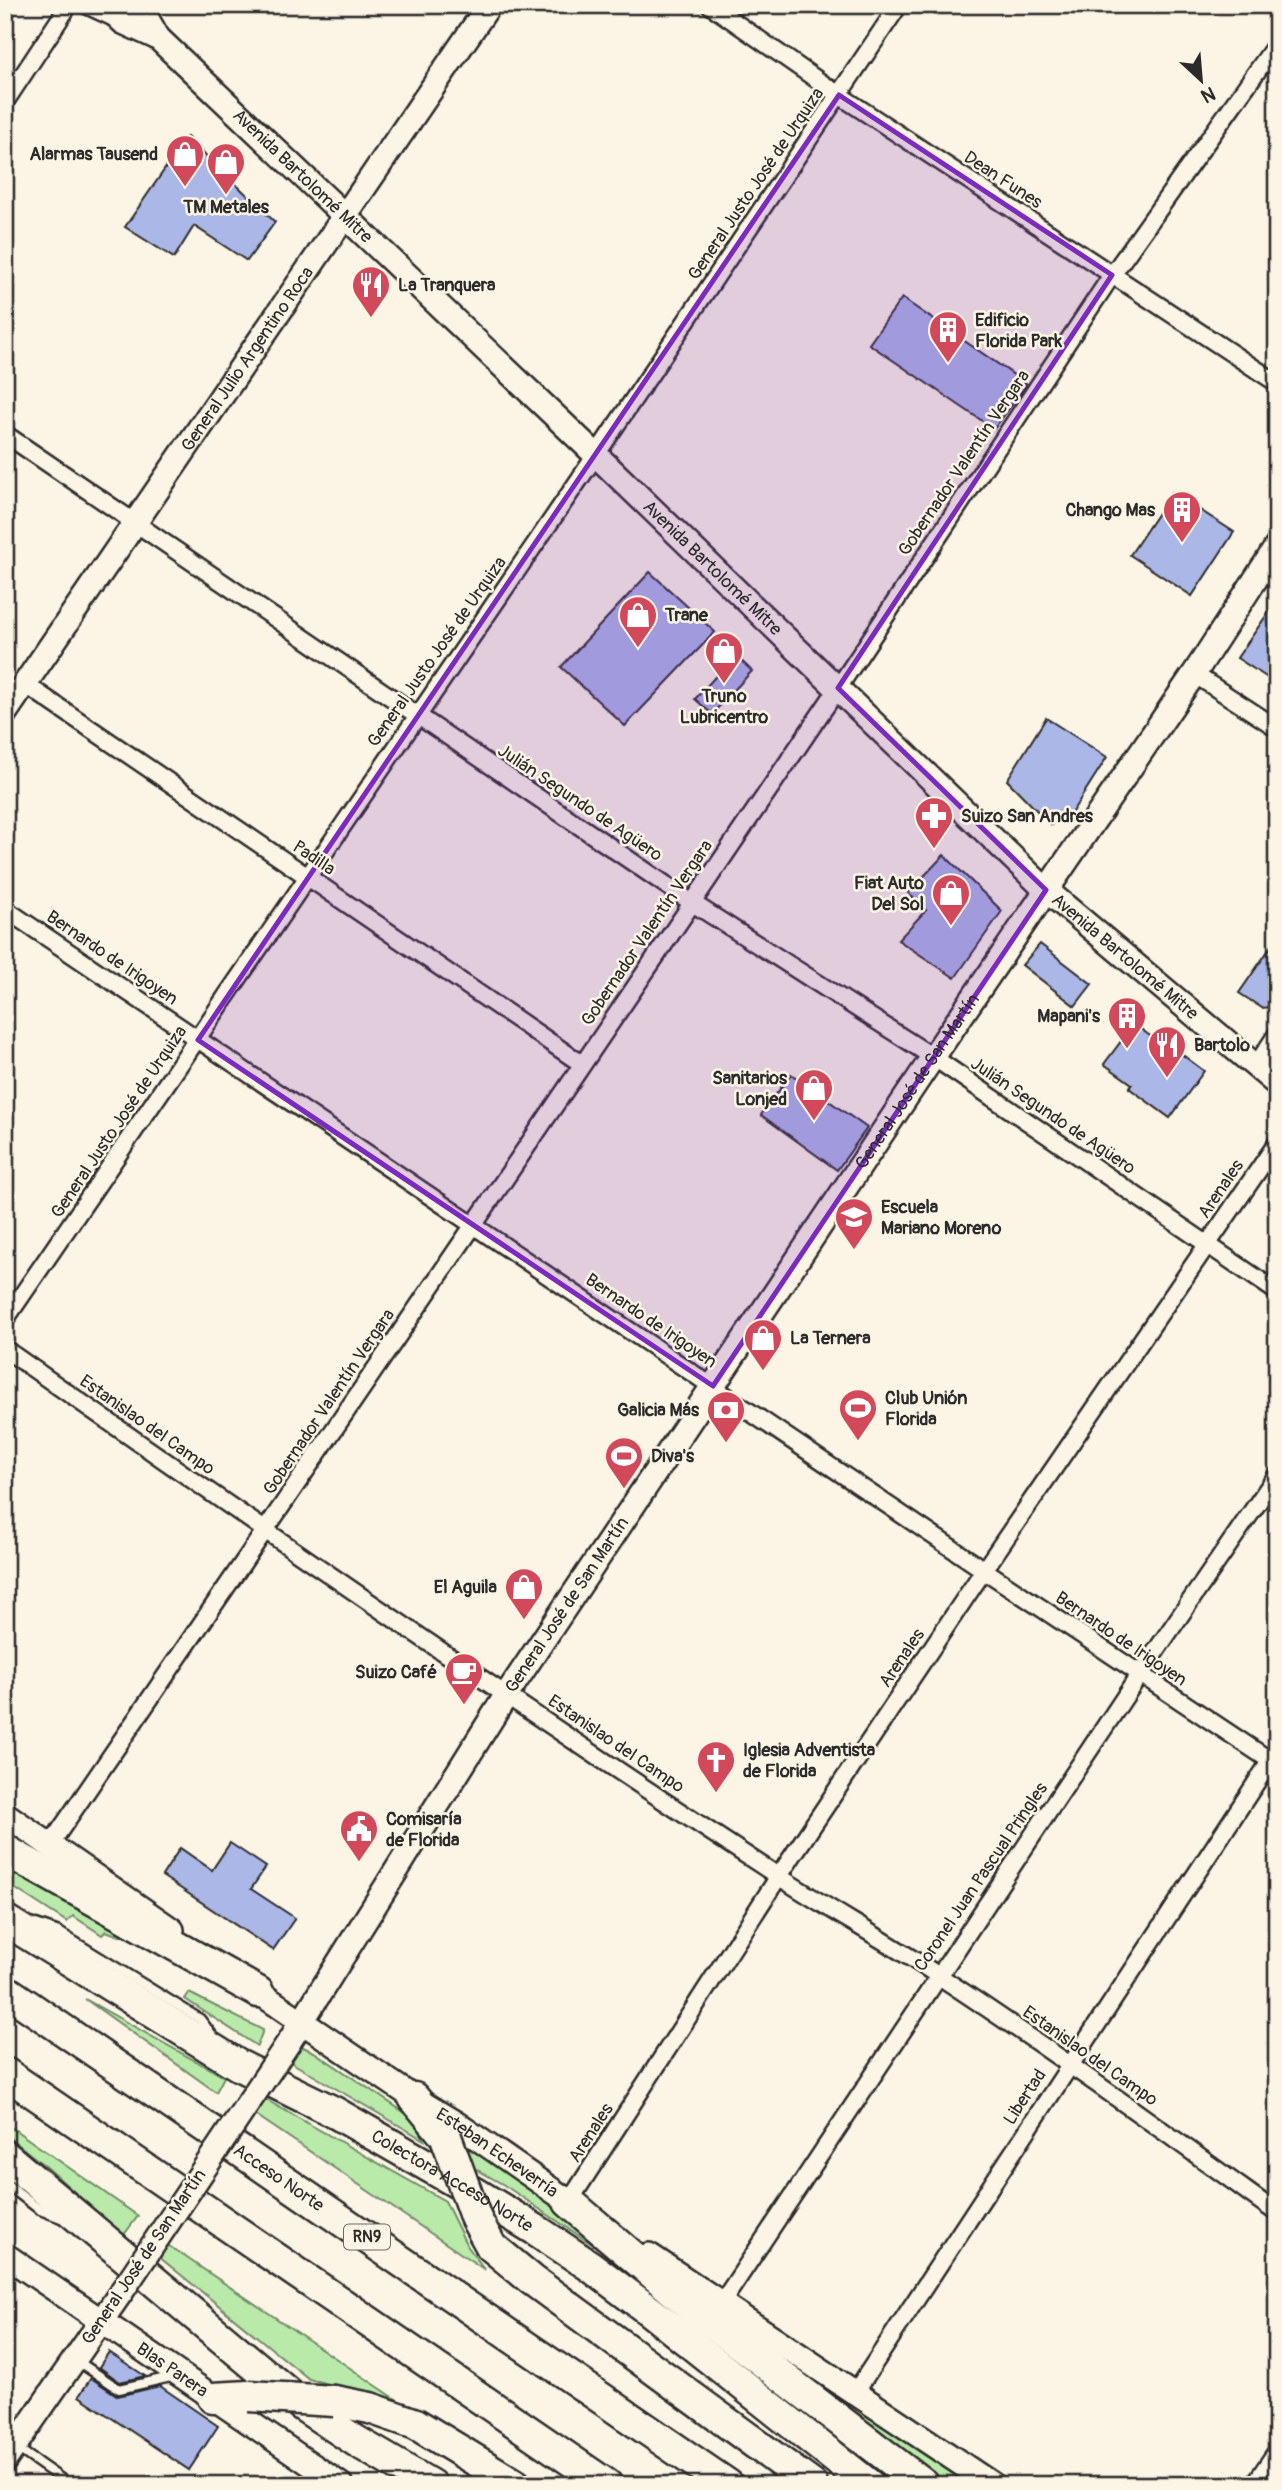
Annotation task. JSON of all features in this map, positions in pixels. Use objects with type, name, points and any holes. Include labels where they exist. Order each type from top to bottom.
[{"type":"highway","points":[[5,1850],[258,1992]]},
{"type":"highway","name":"Colectora Acceso Norte","points":[[5,1920],[46,1943],[238,2065],[334,2112],[477,2193],[590,2266],[869,2485]]},
{"type":"highway","name":"Acceso Norte","points":[[5,1990],[728,2485]]},
{"type":"highway","points":[[5,2073],[607,2485]]},
{"type":"highway","points":[[414,2098],[446,2137],[476,2220],[491,2246],[532,2280],[812,2485]]},
{"type":"highway","points":[[5,2156],[303,2406],[431,2485]]},
{"type":"highway","points":[[569,2202],[698,2312],[923,2485]]},
{"type":"highway","points":[[213,2398],[249,2396],[334,2401],[370,2408],[416,2424],[516,2485]]},
{"type":"street","points":[[5,102],[69,5]]},
{"type":"street","points":[[86,5],[123,22]]},
{"type":"street","name":"Avenida Bartolomé Mitre","points":[[106,5],[123,22],[158,38]]},
{"type":"street","name":"General Julio Argentino Roca","points":[[5,713],[489,5]]},
{"type":"street","name":"Dean Funes","points":[[710,5],[839,95],[1277,383]]},
{"type":"street","name":"General Justo José de Urquiza","points":[[5,1321],[198,1041],[307,876],[596,455],[899,5]]},
{"type":"street","name":"Avenida Bartolomé Mitre","points":[[140,6],[158,38],[596,455],[1046,890],[1277,1084]]},
{"type":"street","name":"Gobernador Valentín Vergara","points":[[50,1844],[474,1226],[838,688],[1112,275],[1277,43]]},
{"type":"street","name":"Julián Segundo de Agüero","points":[[5,434],[691,902],[933,1057],[1277,1292]]},
{"type":"street","name":"General José de San Martín","points":[[10,2453],[289,2042],[507,1694],[933,1057],[1194,674],[1277,546]]},
{"type":"street","points":[[1194,674],[1277,728]]},
{"type":"street","name":"Padilla","points":[[25,684],[582,1064]]},
{"type":"street","name":"Bernardo de Irigoyen","points":[[5,909],[984,1570],[1275,1760]]},
{"type":"street","points":[[1255,1067],[1277,1034]]},
{"type":"street","name":"Arenales","points":[[569,2202],[779,1877],[984,1570],[1277,1143]]},
{"type":"street","name":"Estanislao del Campo","points":[[5,1349],[265,1531],[779,1877],[939,1976],[1070,2063],[1277,2213]]},
{"type":"street","name":"Coronel Juan Pascual Pringles","points":[[722,2304],[1140,1674],[1277,1475]]},
{"type":"street","name":"Libertad","points":[[854,2393],[1070,2063],[1275,1760]]},
{"type":"street","name":"Esteban Echeverría","points":[[5,1814],[300,2021],[993,2485]]},
{"type":"street","name":"Blas Parera","points":[[5,2255],[341,2485]]},
{"type":"street","points":[[1258,2485],[1277,2457]]},
{"type":"lane","points":[[5,1914],[59,1932],[200,2019],[238,2065]]},
{"type":"lane","points":[[5,2183],[40,2210],[95,2231]]},
{"type":"lane","points":[[74,2358],[119,2389],[180,2375]]},
{"type":"lane","points":[[10,2453],[70,2485]]},
{"type":"highlighted area","points":[[839,95],[1112,275],[838,688],[1046,890],[713,1386],[198,1040]]},
{"type":"green space","points":[[5,1865],[125,1934],[119,1936],[106,1931],[102,1935],[73,1916],[67,1922],[5,1882]]},
{"type":"green space","points":[[189,1993],[263,2030],[257,2046],[185,1999]]},
{"type":"green space","points":[[85,1999],[224,2077],[216,2092]]},
{"type":"green space","points":[[303,2047],[414,2119],[424,2140],[287,2060],[293,2049]]},
{"type":"green space","points":[[263,2098],[445,2201],[466,2244],[485,2270],[253,2113]]},
{"type":"green space","points":[[5,2123],[138,2216],[123,2236],[49,2169],[5,2134]]},
{"type":"green space","points":[[461,2140],[553,2205],[624,2266],[504,2185],[469,2165]]},
{"type":"green space","points":[[166,2244],[402,2403],[309,2379],[159,2257]]},
{"type":"green space","points":[[806,2375],[971,2485],[940,2485],[802,2381]]},
{"type":"building","name":"Alarmas Tausend","points":[[187,137],[275,222],[247,261],[194,226],[174,258],[125,227]]},
{"type":"building","name":"Edificio Florida Park","points":[[902,298],[1027,384],[994,429],[869,344]]},
{"type":"building","name":"Chango Mas","points":[[1172,492],[1234,532],[1192,596],[1130,555]]},
{"type":"building","name":"Trane","points":[[650,572],[715,632],[625,726],[561,667]]},
{"type":"building","points":[[1277,600],[1277,684],[1237,658]]},
{"type":"building","name":"Truno Lubricentro","points":[[735,655],[752,671],[712,714],[695,699]]},
{"type":"building","points":[[1046,718],[1107,757],[1065,823],[1056,818],[1051,825],[1007,780]]},
{"type":"building","name":"Fiat Auto Del Sol","points":[[944,855],[1002,911],[955,978],[898,940],[926,910],[908,893]]},
{"type":"building","points":[[1277,938],[1277,1006],[1262,1008],[1239,993]]},
{"type":"building","points":[[1040,944],[1092,984],[1075,1006],[1022,965]]},
{"type":"building","name":"Bartolo","points":[[1134,1024],[1161,1044],[1164,1041],[1204,1071],[1170,1118],[1129,1088],[1132,1084],[1104,1064]]},
{"type":"building","name":"Sanitarios Lonjed","points":[[791,1074],[867,1128],[837,1170],[761,1115]]},
{"type":"building","points":[[230,1843],[266,1867],[251,1889],[295,1918],[273,1950],[162,1876],[180,1848],[212,1870]]},
{"type":"building","points":[[109,2352],[145,2376],[120,2382],[99,2367]]},
{"type":"building","points":[[91,2378],[118,2396],[160,2386],[218,2426],[189,2470],[79,2396]]},
{"type":"place","name":"Alarmas Tausend","points":[[185,188]]},
{"type":"place","name":"TM Metales","points":[[226,196]]},
{"type":"place","name":"La Tranquera","points":[[371,319]]},
{"type":"place","name":"Edificio Florida Park","points":[[948,364]]},
{"type":"place","name":"Chango Mas","points":[[1182,544]]},
{"type":"place","name":"Trane","points":[[638,649]]},
{"type":"place","name":"Truno Lubricentro","points":[[724,685]]},
{"type":"place","name":"Suizo San Andres","points":[[934,850]]},
{"type":"place","name":"Fiat Auto Del Sol","points":[[951,927]]},
{"type":"place","name":"Mapani's","points":[[1127,1050]]},
{"type":"place","name":"Bartolo","points":[[1167,1079]]},
{"type":"place","name":"Sanitarios Lonjed","points":[[814,1122]]},
{"type":"place","name":"Escuela Mariano Moreno","points":[[854,1251]]},
{"type":"place","name":"La Ternera","points":[[763,1372]]},
{"type":"place","name":"Club Unión Florida","points":[[858,1442]]},
{"type":"place","name":"Galicia Más","points":[[726,1444]]},
{"type":"place","name":"Diva's","points":[[624,1490]]},
{"type":"place","name":"El Aguila","points":[[524,1621]]},
{"type":"place","name":"Suizo Café","points":[[464,1706]]},
{"type":"place","name":"Iglesia Adventista de Florida","points":[[716,1794]]},
{"type":"place","name":"Comisaría de Florida","points":[[359,1863]]}]
